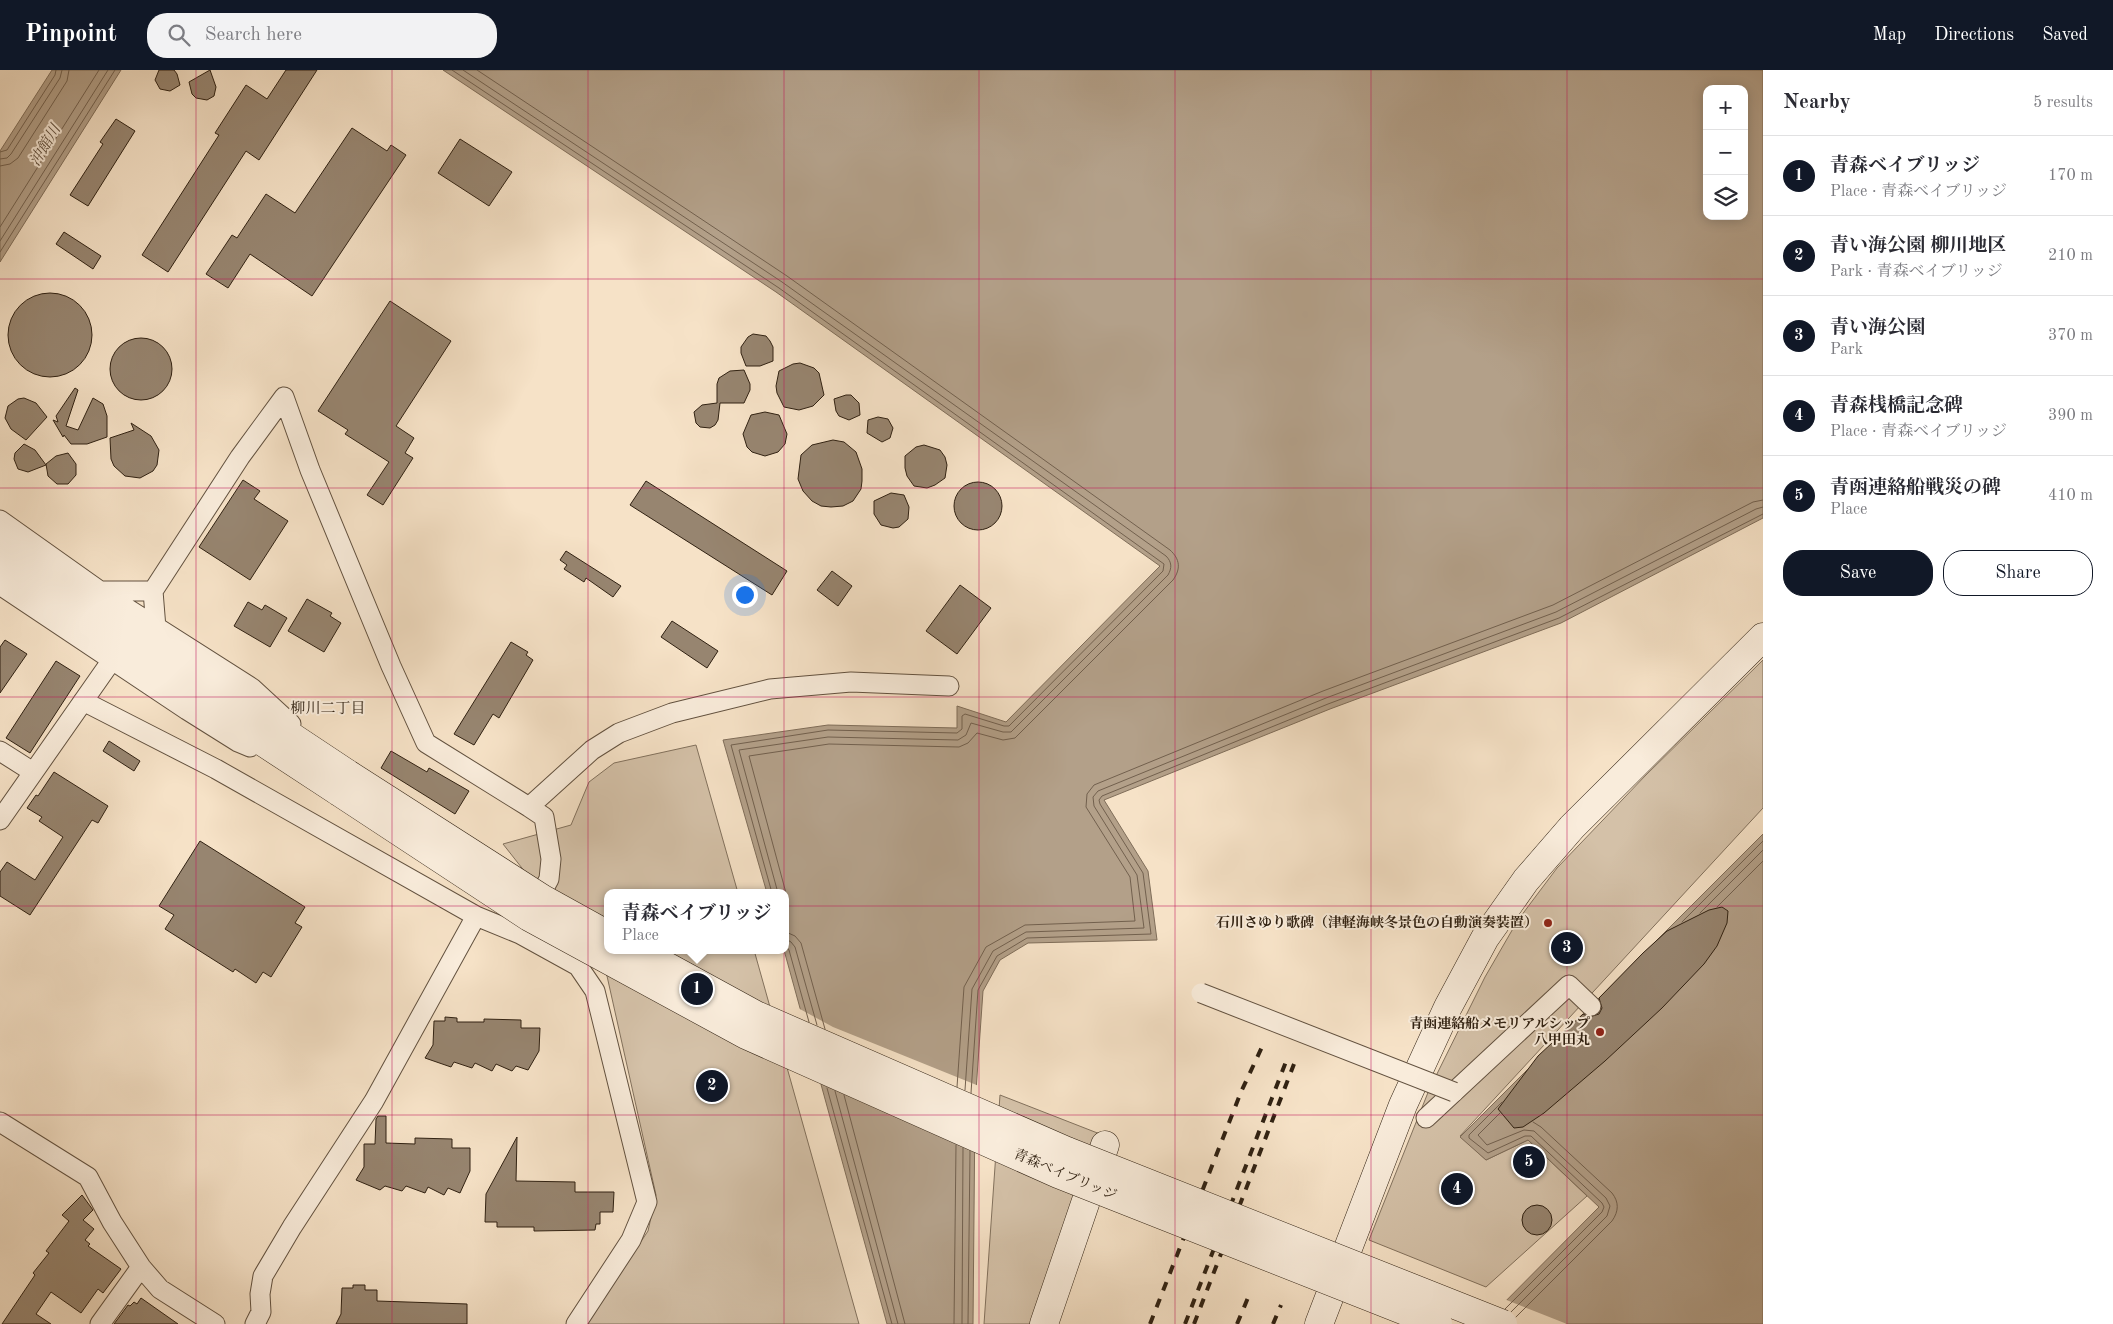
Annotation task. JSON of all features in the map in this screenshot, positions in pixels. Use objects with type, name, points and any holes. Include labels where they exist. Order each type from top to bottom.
[{"type":"street","points":[[156,628],[153,591],[240,456],[284,397],[310,470],[391,666],[426,743],[544,817],[551,859],[549,879],[520,934]]},
{"type":"street","points":[[0,520],[100,591],[252,688],[331,775]]},
{"type":"street","points":[[0,540],[331,775]]},
{"type":"street","points":[[0,567],[54,605],[331,775],[604,933]]},
{"type":"street","points":[[0,584],[238,742],[331,775]]},
{"type":"street","points":[[100,591],[153,591]]},
{"type":"street","points":[[1319,1324],[1403,1105],[1448,1008],[1485,938],[1526,880],[1572,827],[1763,637]]},
{"type":"street","points":[[0,820],[112,660]]},
{"type":"street","points":[[529,807],[592,750],[618,734],[672,713],[770,689],[852,682],[950,686]]},
{"type":"street","points":[[83,701],[216,768],[476,916],[520,934],[578,966],[594,990],[647,1202],[631,1240],[576,1324]]},
{"type":"street","points":[[0,751],[33,772]]},
{"type":"street","name":"青森ベイブリッジ","points":[[331,775],[529,917],[746,1035],[1058,1174],[1438,1324]]},
{"type":"street","points":[[255,1324],[261,1312],[260,1294],[263,1276],[374,1101],[440,986],[476,916]]},
{"type":"street","name":"青森ベイブリッジ","points":[[644,954],[756,1015],[1067,1151],[1503,1324]]},
{"type":"street","points":[[1426,1118],[1569,985],[1591,1006]]},
{"type":"street","points":[[1201,993],[1454,1092]]},
{"type":"street","points":[[0,1122],[88,1177],[112,1222],[141,1267],[160,1289],[215,1324]]},
{"type":"street","points":[[1044,1324],[1105,1145]]},
{"type":"street","points":[[100,1324],[141,1267]]},
{"type":"shaded area","points":[[1763,660],[1763,808],[1460,1136],[1486,1160],[1528,1140],[1587,1196],[1486,1287],[1369,1240],[1429,1090],[1485,977],[1518,920],[1557,868],[1646,775]]},
{"type":"shaded area","points":[[696,745],[737,889],[604,889],[604,954],[755,954],[859,1324],[586,1324],[648,1231],[656,1195],[607,976],[503,844],[571,825],[589,782],[614,763]]},
{"type":"shaded area","points":[[1000,1095],[1100,1134],[1032,1324],[984,1324]]},
{"type":"water","name":"沖館川","points":[[52,70],[121,70],[0,262],[0,151]]},
{"type":"water","points":[[443,70],[1763,70],[1763,518],[1561,623],[1330,709],[1104,800],[1148,871],[1157,940],[1028,943],[1000,960],[983,991],[975,1105],[973,1324],[887,1324],[785,954],[789,954],[789,889],[766,889],[723,740],[828,725],[957,728],[957,706],[1006,722],[1160,566],[776,292]]},
{"type":"water","points":[[1763,834],[1763,1324],[1483,1324],[1599,1207],[1528,1140],[1486,1160],[1460,1137]]},
{"type":"pier","points":[[798,1008],[833,1027],[979,1086],[978,1105],[817,1079]]},
{"type":"pier","points":[[1504,1299],[1567,1324],[1481,1324]]},
{"type":"building","points":[[159,70],[174,70],[180,85],[170,91],[160,89],[155,80]]},
{"type":"building","points":[[210,70],[216,87],[214,96],[207,100],[196,98],[192,94],[189,82]]},
{"type":"building","points":[[286,70],[317,70],[259,160],[246,151],[168,272],[142,255],[219,135],[215,133],[246,85],[267,99]]},
{"type":"building","points":[[116,119],[135,131],[88,206],[70,195],[103,144],[100,142]]},
{"type":"building","points":[[352,128],[387,151],[391,145],[406,155],[312,296],[250,254],[228,288],[206,274],[232,235],[237,238],[266,194],[295,213]]},
{"type":"building","points":[[460,139],[512,172],[489,206],[438,173]]},
{"type":"building","points":[[64,232],[101,256],[93,269],[56,244]]},
{"type":"building","points":[[50,293],[66,296],[80,305],[89,319],[92,335],[89,351],[80,365],[66,374],[50,377],[34,374],[20,365],[11,351],[8,335],[11,319],[20,305],[34,296]]},
{"type":"building","points":[[390,301],[451,341],[396,426],[414,438],[405,453],[413,458],[383,505],[367,495],[389,462],[345,434],[348,430],[318,411]]},
{"type":"building","points":[[753,334],[766,336],[770,341],[773,347],[773,361],[760,366],[746,366],[741,353],[741,347],[748,337]]},
{"type":"building","points":[[135,338],[147,338],[163,347],[170,357],[172,369],[170,381],[163,391],[147,400],[135,400],[124,395],[115,386],[110,375],[110,363],[115,352],[124,343]]},
{"type":"building","points":[[800,363],[814,368],[819,373],[824,395],[813,406],[799,410],[784,407],[777,393],[776,386],[779,371],[793,364]]},
{"type":"building","points":[[744,370],[750,384],[750,390],[744,403],[720,403],[718,420],[715,425],[710,428],[700,427],[696,423],[694,412],[702,405],[717,403],[717,384],[719,378],[730,371]]},
{"type":"building","points":[[75,388],[78,390],[66,426],[78,430],[93,398],[103,404],[107,416],[107,437],[87,444],[71,444],[64,435],[63,437],[53,420],[58,422],[56,416]]},
{"type":"building","points":[[851,395],[859,403],[860,415],[849,420],[839,416],[834,399]]},
{"type":"building","points":[[24,398],[36,403],[47,417],[26,440],[11,429],[5,418],[8,406],[18,399]]},
{"type":"building","points":[[765,412],[779,415],[787,434],[785,444],[778,452],[765,456],[752,452],[747,447],[743,434],[751,415]]},
{"type":"building","points":[[878,417],[888,419],[893,428],[890,438],[882,442],[867,433],[868,420]]},
{"type":"building","points":[[131,423],[151,436],[159,450],[157,465],[153,471],[140,478],[125,476],[114,466],[111,459],[110,438],[134,430]]},
{"type":"building","points":[[833,440],[844,442],[856,452],[862,469],[861,489],[853,501],[843,506],[821,506],[812,501],[803,491],[798,479],[801,455],[812,445]]},
{"type":"building","points":[[24,444],[35,450],[46,465],[28,472],[18,469],[14,459],[15,453]]},
{"type":"building","points":[[924,445],[940,450],[945,457],[947,465],[945,478],[927,488],[914,486],[907,476],[905,468],[905,456],[916,447]]},
{"type":"building","points":[[68,453],[76,464],[76,475],[68,484],[57,484],[48,476],[46,464],[56,456]]},
{"type":"building","points":[[243,480],[260,491],[254,499],[288,521],[250,580],[199,547]]},
{"type":"building","points":[[646,481],[787,571],[772,595],[630,505]]},
{"type":"building","points":[[978,482],[987,484],[995,489],[1000,497],[1002,506],[1000,515],[995,523],[987,528],[978,530],[969,528],[961,523],[956,515],[954,506],[956,497],[961,489],[969,484]]},
{"type":"building","points":[[891,493],[904,495],[909,507],[908,519],[899,527],[893,528],[881,525],[874,514],[874,501]]},
{"type":"building","points":[[566,551],[621,586],[613,597],[586,578],[584,582],[564,569],[567,565],[560,560]]},
{"type":"building","points":[[832,571],[852,586],[838,606],[817,590]]},
{"type":"building","points":[[960,585],[991,608],[957,654],[926,631]]},
{"type":"building","points":[[307,599],[332,613],[330,616],[341,623],[324,652],[288,631]]},
{"type":"building","points":[[248,602],[262,610],[265,605],[287,618],[270,647],[234,626]]},
{"type":"building","points":[[672,621],[718,651],[707,668],[661,637]]},
{"type":"building","points":[[5,640],[27,654],[0,693],[0,647]]},
{"type":"building","points":[[511,642],[528,652],[526,655],[533,660],[499,718],[493,714],[474,745],[454,734]]},
{"type":"building","points":[[56,661],[80,676],[30,753],[6,738]]},
{"type":"building","points":[[109,741],[140,761],[134,771],[103,751]]},
{"type":"building","points":[[391,751],[427,772],[429,768],[469,791],[455,814],[381,768]]},
{"type":"building","points":[[54,772],[108,806],[98,823],[92,820],[30,915],[0,896],[0,872],[7,862],[35,880],[63,837],[39,821],[42,817],[27,808],[36,795],[38,796]]},
{"type":"building","points":[[200,841],[305,907],[295,923],[302,927],[271,977],[263,972],[256,983],[235,969],[233,972],[165,929],[174,915],[159,906]]},
{"type":"building","name":"青函連絡船メモリアルシップ 八甲田丸","points":[[1722,907],[1728,911],[1727,923],[1717,946],[1704,964],[1662,1008],[1605,1061],[1544,1113],[1523,1127],[1514,1128],[1498,1109],[1538,1056],[1583,1014],[1589,1017],[1599,1014],[1602,1008],[1599,998],[1667,931],[1709,910]]},
{"type":"building","points":[[445,1017],[457,1018],[457,1022],[484,1022],[484,1019],[521,1020],[521,1028],[540,1028],[539,1051],[528,1070],[516,1066],[512,1071],[496,1064],[492,1071],[475,1063],[472,1068],[454,1062],[451,1067],[425,1058],[433,1045],[434,1021],[445,1021]]},
{"type":"building","points":[[378,1116],[386,1116],[386,1143],[415,1144],[415,1138],[452,1139],[452,1148],[470,1148],[470,1171],[460,1193],[448,1188],[444,1195],[428,1187],[425,1193],[406,1186],[402,1191],[385,1186],[380,1190],[356,1180],[364,1167],[364,1144],[375,1144],[376,1119]]},
{"type":"building","points":[[517,1137],[516,1181],[575,1182],[575,1192],[614,1192],[613,1212],[600,1212],[600,1224],[596,1224],[595,1230],[534,1231],[534,1227],[497,1227],[497,1222],[485,1222],[486,1194]]},
{"type":"building","points":[[82,1195],[93,1210],[83,1220],[94,1229],[85,1240],[90,1244],[88,1246],[121,1269],[103,1293],[98,1289],[81,1313],[51,1292],[36,1314],[51,1324],[2,1324],[35,1275],[33,1273],[49,1253],[46,1251],[69,1221],[62,1215]]},
{"type":"building","points":[[1537,1205],[1543,1206],[1551,1214],[1551,1226],[1543,1234],[1537,1235],[1531,1234],[1523,1226],[1522,1220],[1523,1214],[1531,1206]]},
{"type":"building","points":[[353,1285],[365,1285],[365,1290],[377,1290],[377,1301],[467,1304],[467,1324],[336,1324],[341,1314],[342,1288],[353,1288]]},
{"type":"building","points":[[141,1298],[178,1324],[114,1324],[128,1305],[130,1306],[134,1302],[137,1304]]},
{"type":"railway","points":[[1150,1324],[1241,1092],[1262,1047]]},
{"type":"railway","points":[[1185,1324],[1287,1059]]},
{"type":"railway","points":[[1194,1324],[1294,1064]]},
{"type":"railway","points":[[1237,1324],[1250,1293]]},
{"type":"railway","points":[[1273,1324],[1281,1305]]},
{"type":"place","name":"石川さゆり歌碑（津軽海峡冬景色の自動演奏装置）","points":[[1548,923]]},
{"type":"place","name":"青い海公園","points":[[1567,948]]},
{"type":"place","name":"青森ベイブリッジ","points":[[697,989]]},
{"type":"place","name":"青函連絡船メモリアルシップ 八甲田丸","points":[[1600,1032]]},
{"type":"place","name":"青い海公園 柳川地区","points":[[712,1086]]},
{"type":"place","name":"青函連絡船戦災の碑","points":[[1529,1162]]},
{"type":"place","name":"青森桟橋記念碑","points":[[1457,1189]]},
{"type":"district","name":"柳川二丁目","points":[[328,709]]}]
